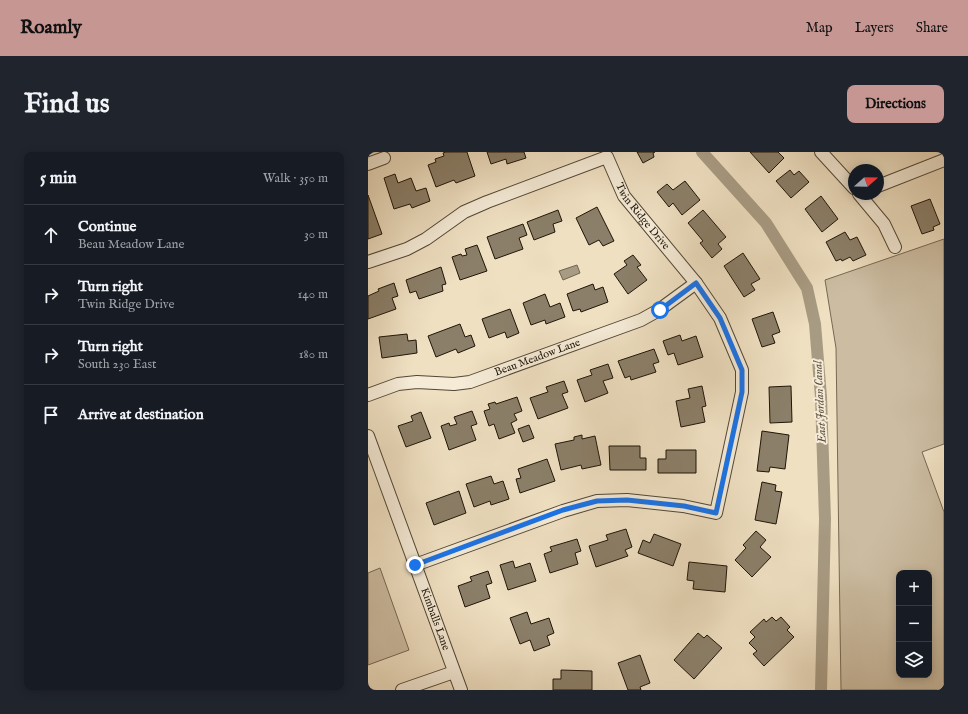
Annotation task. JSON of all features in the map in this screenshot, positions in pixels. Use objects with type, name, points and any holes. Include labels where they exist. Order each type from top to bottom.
[{"type":"street","points":[[821,152],[848,180]]},
{"type":"street","name":"Twin Ridge Drive","points":[[368,262],[407,249],[426,239],[464,212],[607,157],[624,196],[696,283],[720,318],[742,370],[742,392],[716,513],[684,506],[627,500],[597,501],[563,510],[415,565]]},
{"type":"street","points":[[368,164],[384,158]]},
{"type":"street","points":[[884,184],[944,160]]},
{"type":"street","points":[[865,200],[884,224],[896,247]]},
{"type":"street","name":"Beau Meadow Lane","points":[[368,395],[398,384],[417,382],[454,384],[486,377],[641,320],[660,310],[696,283]]},
{"type":"street","name":"Kimballs Lane","points":[[368,436],[461,690]]},
{"type":"street","points":[[402,690],[454,672]]},
{"type":"shaded area","points":[[944,239],[944,444],[922,452],[944,512],[944,690],[841,690],[836,348],[825,280]]},
{"type":"shaded area","points":[[577,265],[580,273],[563,280],[559,271]]},
{"type":"shaded area","points":[[380,568],[409,650],[368,665],[368,573]]},
{"type":"building","points":[[467,152],[475,176],[456,183],[454,180],[436,187],[428,165],[436,162],[435,159],[444,156],[443,153]]},
{"type":"building","points":[[487,152],[524,152],[526,158],[507,164],[506,159],[491,164]]},
{"type":"building","points":[[637,152],[655,152],[653,153],[654,157],[643,163]]},
{"type":"building","points":[[750,152],[778,152],[784,158],[769,173]]},
{"type":"building","points":[[790,170],[794,175],[799,171],[809,182],[791,198],[776,181]]},
{"type":"building","points":[[395,174],[398,183],[411,178],[416,191],[426,188],[430,201],[412,208],[410,204],[394,209],[384,178]]},
{"type":"building","points":[[685,181],[700,200],[682,215],[673,203],[669,207],[657,192],[667,184],[673,190]]},
{"type":"building","points":[[368,195],[382,234],[368,239]]},
{"type":"building","points":[[821,196],[838,219],[822,232],[805,209]]},
{"type":"building","points":[[930,199],[940,224],[933,227],[934,230],[922,234],[911,206]]},
{"type":"building","points":[[597,207],[614,241],[603,246],[599,240],[589,245],[576,218]]},
{"type":"building","points":[[558,210],[562,221],[553,224],[555,232],[534,240],[527,222]]},
{"type":"building","points":[[703,210],[726,237],[718,244],[722,249],[712,258],[700,243],[703,241],[688,223]]},
{"type":"building","points":[[523,224],[527,235],[519,238],[523,249],[495,259],[487,237]]},
{"type":"building","points":[[845,232],[850,240],[857,237],[866,255],[853,261],[850,257],[842,261],[841,259],[836,261],[826,242]]},
{"type":"building","points":[[477,245],[487,271],[460,280],[452,257],[461,254],[462,256],[467,255],[465,249]]},
{"type":"building","points":[[743,253],[760,279],[751,284],[755,290],[744,297],[724,266]]},
{"type":"building","points":[[633,255],[641,265],[637,267],[647,280],[628,294],[614,274],[627,265],[624,261]]},
{"type":"building","points":[[441,267],[446,284],[442,285],[443,291],[419,299],[416,291],[410,293],[406,280]]},
{"type":"building","points":[[394,283],[398,296],[392,298],[396,309],[368,319],[368,296],[379,291],[378,289]]},
{"type":"building","points":[[593,284],[595,290],[603,287],[608,302],[581,312],[580,309],[573,311],[567,294]]},
{"type":"building","points":[[545,294],[550,307],[560,303],[565,317],[546,324],[545,320],[531,325],[523,303]]},
{"type":"building","points":[[510,309],[519,333],[507,338],[505,332],[489,338],[482,319]]},
{"type":"building","points":[[773,312],[780,332],[772,335],[775,343],[762,347],[752,319]]},
{"type":"building","points":[[460,324],[465,337],[471,335],[475,346],[458,353],[456,349],[436,357],[428,336]]},
{"type":"building","points":[[407,334],[408,341],[416,340],[417,353],[382,358],[379,337]]},
{"type":"building","points":[[680,335],[682,341],[696,336],[703,357],[678,365],[674,353],[668,355],[663,341]]},
{"type":"building","points":[[654,349],[659,362],[653,364],[656,372],[631,380],[630,376],[625,378],[618,361]]},
{"type":"building","points":[[608,364],[613,378],[603,381],[608,393],[585,402],[577,380],[592,375],[590,370]]},
{"type":"building","points":[[564,381],[568,392],[562,394],[568,408],[538,419],[530,398],[548,392],[546,387]]},
{"type":"building","points":[[702,386],[706,406],[702,407],[705,422],[681,427],[676,401],[690,398],[688,389]]},
{"type":"building","points":[[791,386],[792,422],[770,423],[769,387]]},
{"type":"building","points":[[517,397],[522,411],[514,414],[517,420],[511,423],[515,433],[499,439],[494,424],[489,426],[484,411],[490,409],[488,404],[495,402],[496,404]]},
{"type":"building","points":[[472,411],[477,424],[471,426],[476,440],[449,450],[441,426],[449,423],[450,426],[457,424],[454,417]]},
{"type":"building","points":[[421,412],[431,438],[406,447],[398,426],[413,421],[411,416]]},
{"type":"building","points":[[529,425],[534,438],[523,442],[518,429]]},
{"type":"building","points":[[762,431],[789,435],[785,469],[770,467],[769,472],[757,471]]},
{"type":"building","points":[[582,435],[582,439],[595,436],[601,465],[582,469],[581,465],[561,470],[555,444],[574,440],[574,437]]},
{"type":"building","points":[[609,446],[640,446],[640,458],[646,458],[646,470],[610,470]]},
{"type":"building","points":[[666,450],[696,450],[696,473],[658,473],[658,459],[666,459]]},
{"type":"building","points":[[547,459],[555,481],[520,493],[516,479],[521,478],[518,469]]},
{"type":"building","points":[[491,476],[494,484],[503,481],[509,499],[491,505],[490,501],[474,507],[466,484]]},
{"type":"building","points":[[762,482],[776,485],[775,491],[782,492],[776,524],[755,520]]},
{"type":"building","points":[[459,491],[466,513],[434,525],[426,503]]},
{"type":"building","points":[[626,529],[632,547],[625,550],[628,556],[596,567],[589,546],[608,540],[606,535]]},
{"type":"building","points":[[756,531],[766,540],[760,547],[771,557],[752,577],[735,560],[746,548],[743,545]]},
{"type":"building","points":[[654,534],[681,544],[673,566],[638,553],[643,540],[650,543]]},
{"type":"building","points":[[577,539],[581,551],[575,553],[578,564],[550,573],[544,554],[552,551],[550,547]]},
{"type":"building","points":[[513,561],[515,568],[530,563],[536,581],[508,590],[500,565]]},
{"type":"building","points":[[689,562],[727,566],[725,592],[693,589],[694,581],[687,580]]},
{"type":"building","points":[[488,571],[492,583],[486,585],[490,598],[465,607],[458,586],[472,581],[470,577]]},
{"type":"building","points":[[527,612],[531,624],[549,618],[554,633],[547,636],[550,645],[534,651],[530,640],[520,644],[510,618]]},
{"type":"building","points":[[772,617],[776,621],[781,617],[790,627],[787,630],[794,637],[764,666],[753,654],[757,651],[749,643],[755,637],[750,632],[764,619],[766,622]]},
{"type":"building","points":[[698,633],[704,638],[707,635],[722,648],[694,679],[674,660]]},
{"type":"building","points":[[640,655],[650,683],[640,687],[641,690],[628,690],[618,663]]},
{"type":"building","points":[[561,670],[592,671],[592,690],[553,690],[553,679],[561,679]]},
{"type":"waterway","name":"East Jordan Canal","points":[[702,152],[766,223],[807,288],[815,324],[821,397],[825,519],[821,690]]},
{"type":"route","points":[[415,565],[563,510],[597,501],[627,500],[684,506],[716,513],[742,392],[742,370],[720,318],[696,283],[660,310]]}]
